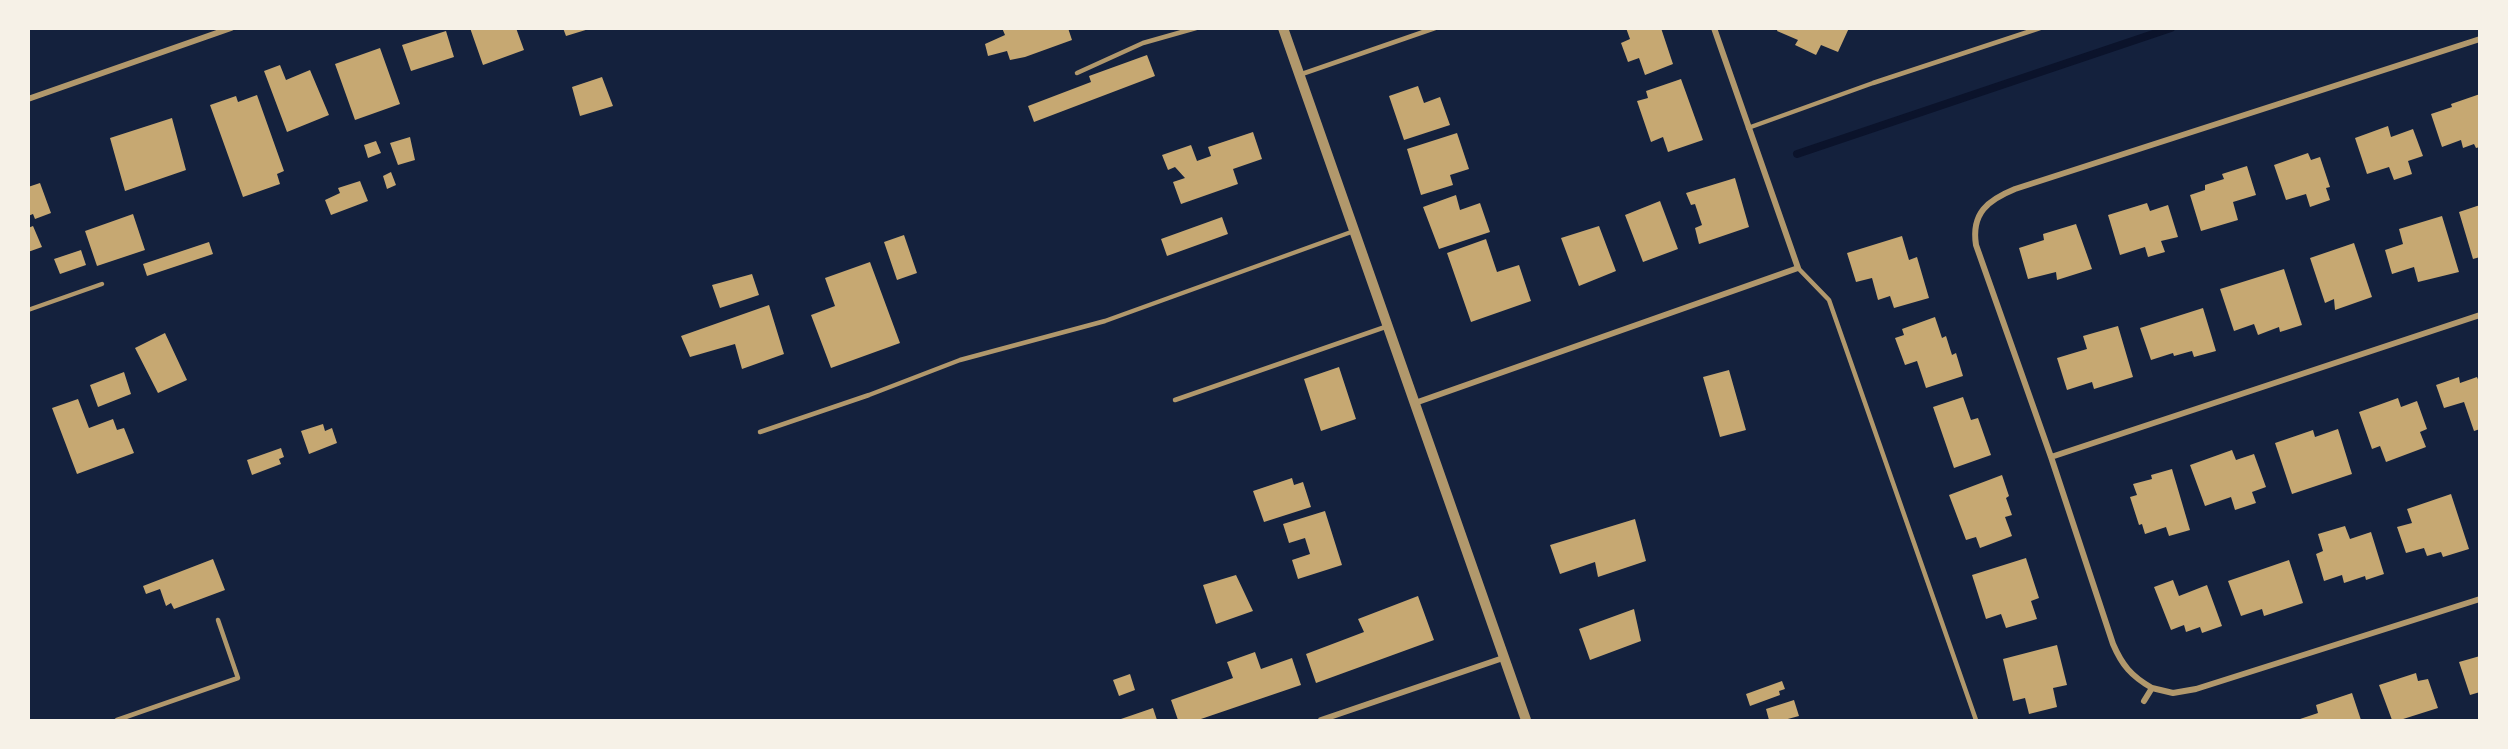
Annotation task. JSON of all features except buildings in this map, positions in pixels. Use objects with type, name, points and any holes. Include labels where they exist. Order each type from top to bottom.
[{"type":"street","points":[[28,99],[231,28]]},
{"type":"street","points":[[1283,28],[1526,720]]},
{"type":"street","points":[[1415,403],[1798,268],[1714,28]]},
{"type":"street","points":[[2480,39],[2015,189],[1999,196],[1982,211],[1974,230],[1976,245],[2051,457],[2112,644],[2130,674],[2152,688],[2173,693],[2196,689],[2480,599]]},
{"type":"street","points":[[2051,457],[2480,315]]},
{"type":"street","points":[[1321,720],[1503,658]]},
{"type":"street","points":[[2144,701],[2152,688]]},
{"type":"lane","points":[[1077,73],[1143,43],[1196,28]]},
{"type":"lane","points":[[1299,75],[1435,28]]},
{"type":"lane","points":[[1749,128],[2040,28]]},
{"type":"lane","points":[[760,432],[869,395],[960,360],[1105,321],[1354,231]]},
{"type":"lane","points":[[1798,268],[1829,300],[1925,580],[1976,720]]},
{"type":"lane","points":[[28,310],[102,284]]},
{"type":"lane","points":[[1175,400],[1388,326]]},
{"type":"lane","points":[[117,720],[238,678],[218,620]]},
{"type":"waterway","points":[[1797,154],[2171,28]]}]
